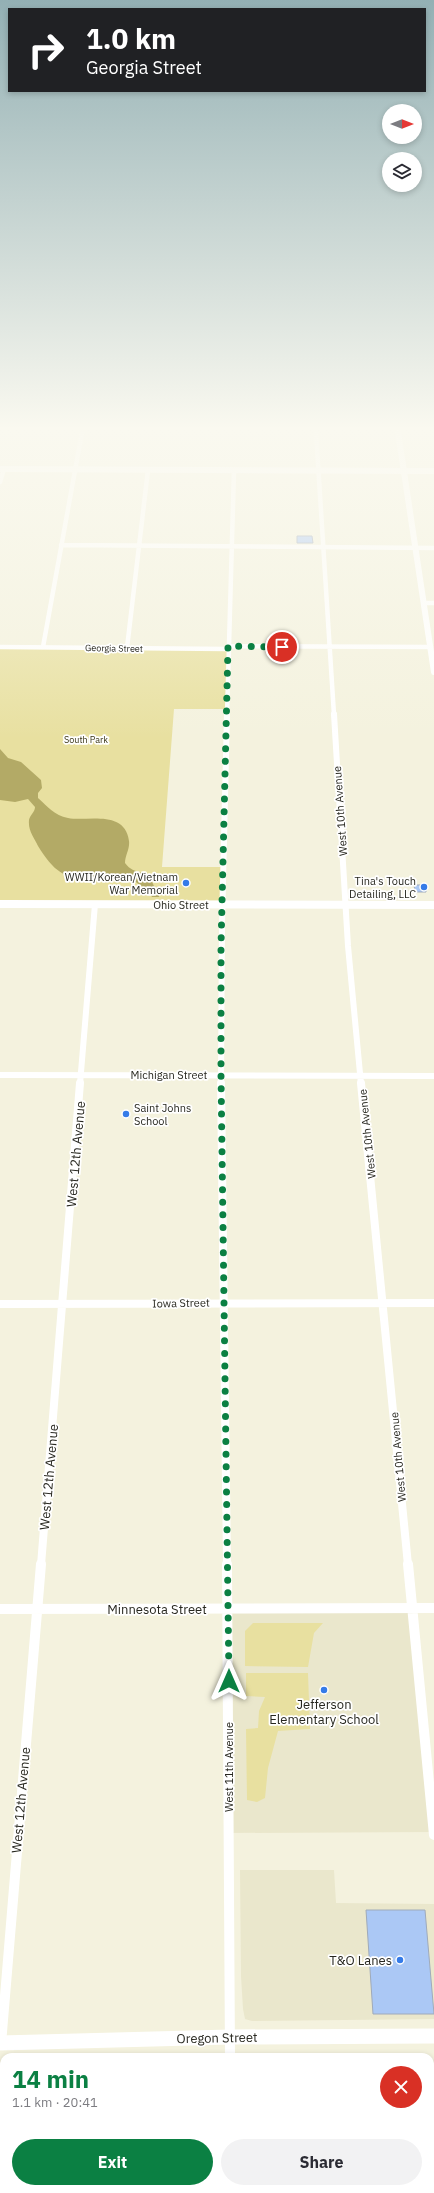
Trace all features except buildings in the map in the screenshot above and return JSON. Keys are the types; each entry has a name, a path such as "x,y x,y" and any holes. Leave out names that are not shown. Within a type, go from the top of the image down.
{"main road":[{"path":"414,534 434,672"},
{"name":"Ohio Street","path":"0,904 434,905"},
{"name":"Oregon Street","path":"0,2046 230,2038 434,2036"}],"street":[{"path":"43,647 63,534"},
{"path":"127,648 140,534"},
{"name":"West 11th Avenue","path":"230,2053 228,1610 221,1075 222,904 232,534"},
{"name":"West 10th Avenue","path":"323,534 346,905 434,1835"},
{"path":"61,545 434,548"},
{"path":"424,603 434,603"},
{"name":"Georgia Street","path":"0,647 431,647"},
{"name":"West 12th Avenue","path":"0,2046 64,1305 96,904"},
{"name":"Michigan Street","path":"0,1075 434,1076"},
{"name":"Iowa Street","path":"0,1304 434,1303"},
{"name":"Minnesota Street","path":"0,1609 228,1610 434,1608"}],"shaded area":[{"path":"0,749 8,758 21,762 41,780 42,788 38,793 38,798 55,813 68,818 104,819 120,824 126,831 129,841 125,863 133,870 148,876 158,891 159,897 152,897 147,890 134,881 130,875 122,874 102,880 87,880 69,877 56,868 44,855 30,831 29,820 35,807 28,799 15,802 0,800"},
{"name":"Jefferson Elementary School","path":"412,1608 434,1832 229,1833 229,1609"},
{"path":"240,1870 334,1870 336,1903 434,1904 434,2019 252,2021 245,2019 241,1976"}],"green space":[{"name":"South Park","path":"0,647 228,649 227,709 174,709 162,867 223,867 222,904 0,904"},
{"path":"253,1623 323,1623 314,1633 308,1667 245,1666 245,1631"},
{"path":"246,1673 308,1673 310,1729 278,1731 268,1768 265,1798 257,1802 247,1800 246,1729 258,1728 259,1711 265,1697 246,1696"}],"place":[{"name":"WWII/Korean/Vietnam War Memorial","path":"186,883"},
{"name":"Tina's Touch Detailing, LLC","path":"424,887"},
{"name":"Saint Johns School","path":"126,1114"},
{"name":"Jefferson Elementary School","path":"324,1690"},
{"name":"T&O Lanes","path":"400,1960"}],"route":[{"path":"229,1681 221,1075 221,946 228,646 282,647"}]}
